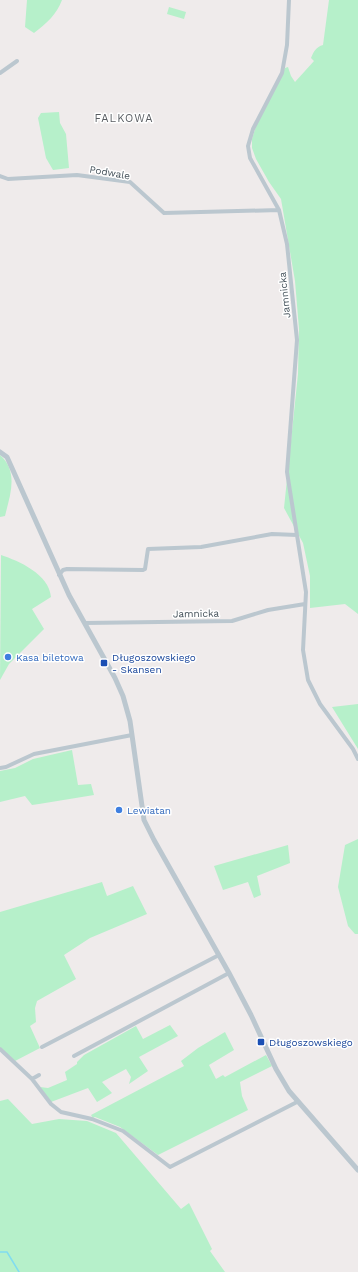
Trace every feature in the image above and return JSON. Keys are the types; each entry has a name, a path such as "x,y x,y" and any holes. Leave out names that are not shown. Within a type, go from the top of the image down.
{"street":[{"name":"Jamnicka","path":"289,0 287,46 282,73 253,129 248,146 250,158 279,210 287,244 297,340 287,472 306,592 302,650 308,680 320,704 353,749 358,759"},
{"path":"0,73 17,62"},
{"name":"Podwale","path":"0,176 8,179 77,175 130,182 164,213 279,210"},
{"path":"0,452 7,458 59,575 115,678 123,696 132,735 144,820 174,877 229,973 251,1015 276,1069 297,1102 358,1170"},
{"path":"59,575 63,570 67,569 143,570 145,569 148,548 201,547 272,534 297,535"},
{"name":"Jamnicka","path":"85,623 232,620 268,610 305,604"},
{"path":"0,768 6,767 34,754 132,735"},
{"path":"42,1047 219,955"},
{"path":"74,1056 229,973"},
{"path":"0,1049 32,1079 52,1104 61,1112 92,1119 123,1132 170,1167 297,1102"},
{"path":"32,1079 39,1075"}],"green space":[{"path":"27,0 62,0 51,18 34,33 25,27"},
{"path":"329,0 358,0 358,614 345,604 310,608 310,576 303,543 284,508 298,374 299,329 295,281 281,199 269,182 256,159 252,148 252,139 256,126 285,68 288,67 295,82 314,61 311,58 313,53 323,45"},
{"path":"169,7 186,12 184,19 167,14"},
{"path":"59,112 60,123 66,134 69,168 53,170 46,158 38,118 41,113"},
{"path":"0,455 10,469 12,484 5,516 0,517"},
{"path":"1,555 24,565 39,575 49,589 51,597 32,609 44,629 9,664 0,680"},
{"path":"358,704 358,749 332,707"},
{"path":"72,750 78,785 91,784 94,795 32,805 25,796 0,802 0,771 15,768 33,759"},
{"path":"358,839 358,934 355,934 348,926 338,887 345,845"},
{"path":"288,845 290,863 257,876 261,895 254,898 248,882 223,890 214,866"},
{"path":"102,882 107,896 133,886 147,914 90,938 64,955 76,979 37,1001 35,1008 36,1022 30,1026 40,1048 15,1061 0,1048 0,912"},
{"path":"170,1025 178,1036 139,1057 148,1071 129,1084 131,1077 126,1069 102,1082 112,1093 97,1102 88,1088 51,1102 40,1087 48,1088 67,1080 65,1072 77,1064 77,1062 84,1055 136,1026 143,1039"},
{"path":"225,1032 234,1050 209,1065 216,1079 223,1075 225,1077 266,1055 272,1066 240,1082 242,1096 248,1110 158,1155 120,1127 95,1117 93,1118 91,1115 184,1066 181,1061 198,1048"},
{"path":"8,1099 32,1124 59,1119 87,1121 116,1133 181,1209 189,1203 212,1249 210,1251 225,1272 0,1272 0,1101"}],"waterway":[{"path":"0,1252 7,1252 19,1272"}],"place":[{"name":"Kasa biletowa","path":"8,657"},
{"name":"Długoszowskiego - Skansen","path":"104,663"},
{"name":"Lewiatan","path":"119,810"},
{"name":"Długoszowskiego","path":"261,1042"}],"district":[{"name":"FALKOWA","path":"124,118"}]}
